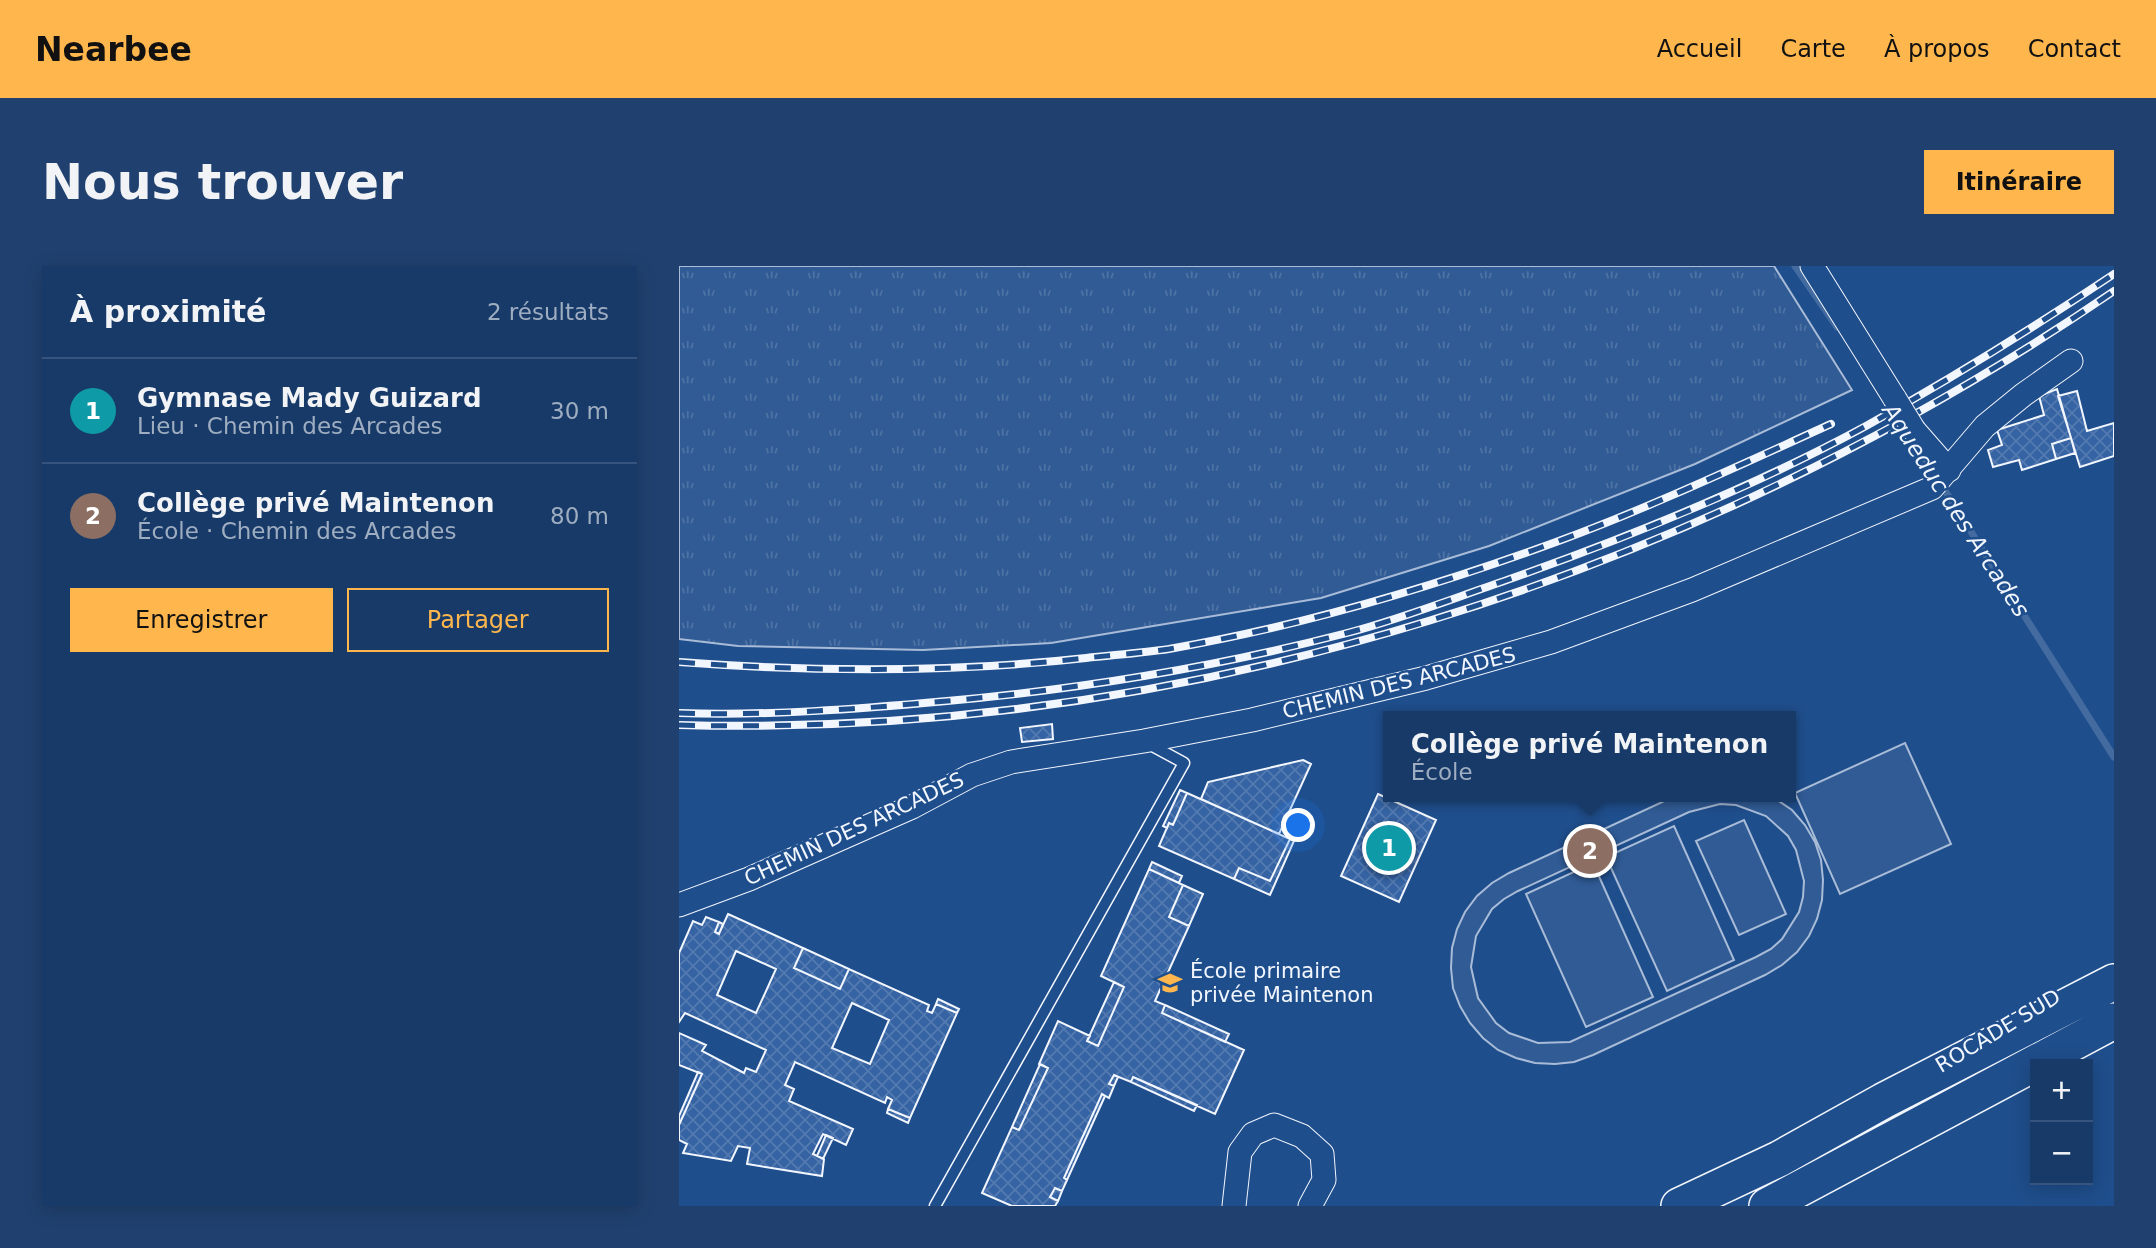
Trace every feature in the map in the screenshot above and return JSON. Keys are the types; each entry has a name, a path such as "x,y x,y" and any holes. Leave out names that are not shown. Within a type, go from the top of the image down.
{"main road":[{"name":"ROCADE SUD","path":"1883,1101 2114,961"},
{"name":"ROCADE SUD","path":"1679,1206 1779,1158 2114,982"},
{"name":"ROCADE SUD","path":"1888,1142 2114,1000"},
{"name":"ROCADE SUD","path":"1767,1206 2114,1021"}],"street":[{"path":"1812,266 1914,429 1949,470"},
{"name":"CHEMIN DES ARCADES","path":"679,905 749,879 887,818 972,775 1011,762 1144,741 1252,720 1426,678 1551,642 1692,590 1932,488 1986,426 2023,395 2071,361"},
{"path":"1234,1206 1240,1152 1254,1134 1275,1125 1302,1136 1322,1154 1324,1180 1310,1206"}],"lane":[{"path":"935,1206 1184,763 1144,741"}],"green space":[{"path":"679,266 1774,266 1852,390 1695,464 1489,546 1321,598 1051,643 923,650 738,646 679,639"}],"shaded area":[{"path":"1905,743 1951,844 1840,894 1796,793"},
{"path":"1662,802 1780,802 1792,810 1815,842 1821,860 1823,880 1822,900 1809,936 1797,952 1782,965 1593,1055 1574,1062 1555,1064 1535,1063 1498,1050 1470,1023 1453,988 1452,948 1457,929 1477,896 1492,883","holes":["1720,804 1736,805 1766,816 1788,836 1796,850 1804,881 1799,912 1782,939 1771,949 1570,1042 1538,1043 1509,1033 1496,1023 1478,998 1471,967 1476,936 1492,909 1504,899 1689,812"]},
{"path":"1744,820 1786,914 1739,935 1696,841"},
{"path":"1674,826 1734,960 1667,991 1606,857"},
{"path":"1593,863 1653,997 1586,1027 1526,894"}],"building":[{"path":"2057,389 2071,438 2052,444 2056,459 2022,470 2019,460 1993,467 1988,450 2002,445 1997,430 2044,415 2039,396"},
{"path":"2077,391 2087,431 2114,423 2114,456 2080,467 2058,396"},
{"path":"2071,438 2075,453 2056,459 2052,444"},
{"path":"1052,724 1053,739 1022,742 1020,728"},
{"path":"1303,760 1311,764 1279,834 1201,799 1208,782"},
{"path":"1180,790 1187,793 1173,825 1169,823 1167,828 1163,826"},
{"path":"1187,793 1290,839 1270,881 1239,868 1234,879 1159,846 1169,823 1173,825"},
{"path":"1378,794 1383,796 1383,802 1396,802 1436,820 1399,902 1341,876"},
{"path":"1290,839 1294,841 1270,895 1234,879 1239,868 1270,881"},
{"path":"1152,862 1182,876 1179,883 1149,869"},
{"path":"1149,869 1183,885 1169,917 1189,926 1155,1001 1165,1005 1162,1013 1244,1050 1215,1114 1133,1077 1131,1082 1114,1075 1109,1084 1114,1086 1109,1098 1102,1094 1064,1178 1067,1180 1062,1191 1055,1188 1050,1197 1058,1201 1055,1206 1012,1206 982,1193 1012,1127 1019,1130 1048,1068 1039,1064 1058,1021 1090,1036 1087,1041 1098,1046 1124,987 1101,976"},
{"path":"1183,885 1203,894 1189,926 1169,917"},
{"path":"728,914 803,948 794,968 840,989 849,969 929,1005 927,1011 932,1013 936,1004 957,1013 910,1118 888,1109 892,1100 887,1097 885,1103 795,1062 785,1085 794,1089 789,1101 853,1129 846,1145 823,1134 813,1154 824,1159 822,1176 747,1164 750,1148 738,1146 731,1161 683,1153 687,1144 679,1140 679,1125 702,1074 679,1065 679,1033 706,1045 702,1051 744,1073 746,1068 756,1072 766,1050 685,1013 679,1022 679,953 693,921 702,925 706,917 719,922 715,932 719,934","holes":["736,951 776,969 756,1013 717,995","852,1003 889,1020 870,1064 832,1048"]},
{"path":"719,922 723,924 719,934 715,932"},
{"path":"803,948 849,969 840,989 794,968"},
{"path":"1114,982 1124,987 1098,1046 1087,1041"},
{"path":"938,999 959,1009 957,1013 936,1004"},
{"path":"1165,1005 1229,1034 1225,1042 1162,1013"},
{"path":"1040,1064 1048,1068 1019,1130 1012,1127"},
{"path":"698,1072 702,1074 679,1125 679,1116"},
{"path":"1114,1075 1118,1077 1114,1086 1109,1084"},
{"path":"1133,1077 1197,1105 1194,1111 1131,1082"},
{"path":"1102,1094 1105,1096 1067,1180 1064,1178"},
{"path":"888,1109 910,1118 908,1123 887,1113"},
{"path":"826,1135 833,1138 823,1159 817,1156"},
{"path":"1055,1188 1062,1191 1058,1201 1050,1197"}],"waterway":[{"name":"Aqueduc des Arcades","path":"1795,266 1837,327"},
{"name":"Aqueduc des Arcades","path":"1923,456 2114,757"}],"railway":[{"path":"679,713 746,714 847,709 1048,690 1248,656 1387,621 1599,547 1734,491 1823,449 1929,390 2114,274"},
{"path":"679,725 869,722 1059,703 1246,669 1430,620 1610,558 1784,481 1953,392 2114,291"},
{"path":"679,662 832,669 984,666 1127,654 1218,640 1365,604 1509,559 1625,515 1831,424"}],"place":[{"name":"Gymnase Mady Guizard","path":"1389,848"},
{"name":"Collège privé Maintenon","path":"1590,851"},
{"name":"École primaire privée Maintenon","path":"1170,983"}]}
